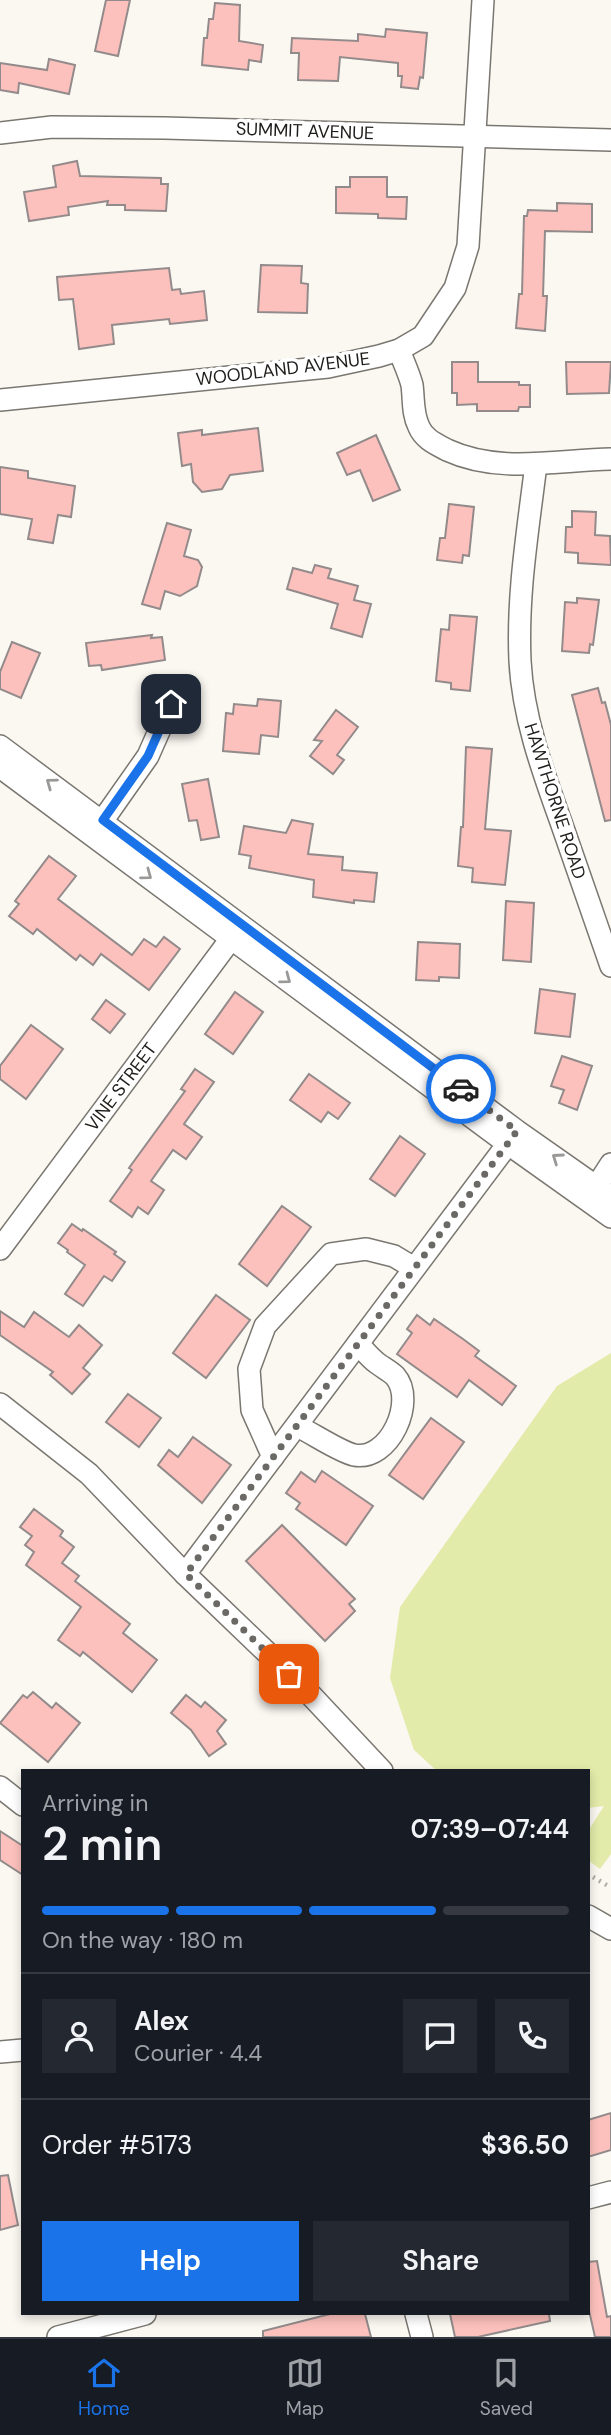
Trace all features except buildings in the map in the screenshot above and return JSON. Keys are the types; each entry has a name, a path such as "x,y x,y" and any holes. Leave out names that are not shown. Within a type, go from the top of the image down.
{"street":[{"name":"WOODLAND AVENUE","path":"0,400 328,366 399,350 423,336 455,288 468,246 483,0"},
{"name":"SUMMIT AVENUE","path":"0,133 52,127 163,128 611,140"},
{"path":"399,350 411,384 414,412 420,430 432,443 484,463 536,464 611,459"},
{"name":"HAWTHORNE ROAD","path":"536,464 528,516 519,625 520,663 526,708 538,757 611,966"},
{"path":"98,827 148,756 171,704"},
{"path":"0,746 98,827 236,931 512,1137 598,1195 611,1217"},
{"path":"0,767 98,827"},
{"name":"VINE STREET","path":"0,1249 236,931"},
{"path":"186,1574 512,1137"},
{"path":"598,1195 611,1164"},
{"path":"273,1457 252,1410 249,1369 265,1326 331,1254 366,1249 394,1256 414,1268"},
{"path":"297,1426 352,1455 366,1456 381,1447 396,1430 402,1412 402,1394 396,1376 375,1362 358,1344"},
{"path":"0,1405 89,1474 186,1574 307,1691 380,1769"},
{"path":"0,1787 21,1803"},
{"path":"590,1917 611,1929"},
{"path":"0,2052 21,2050"},
{"path":"590,2197 611,2192"},
{"path":"58,2337 141,2315"},
{"path":"416,2315 422,2337"}],"path":[{"path":"593,1877 610,1887"}],"green space":[{"path":"611,1353 611,1854 600,1869 590,1862 590,1828 604,1806 590,1808 590,1769 435,1769 414,1750 390,1678 400,1607 557,1386"}],"way so far":[{"path":"289,1674 186,1574 517,1131 461,1089"}],"route":[{"path":"171,704 148,756 103,820 461,1089"}]}
